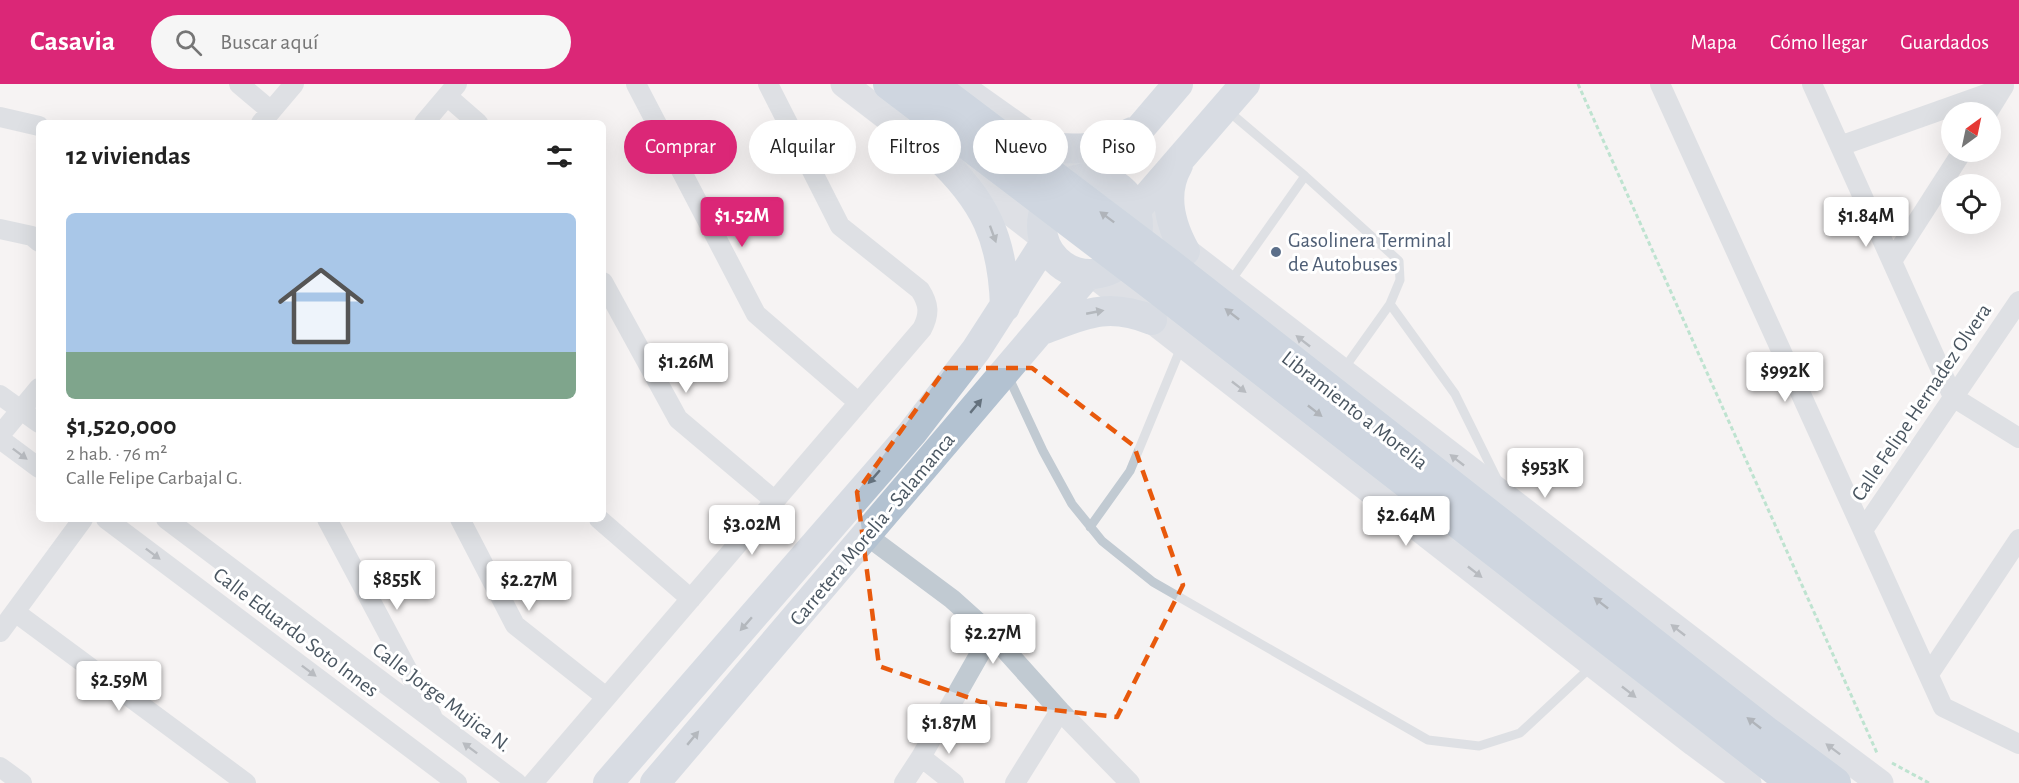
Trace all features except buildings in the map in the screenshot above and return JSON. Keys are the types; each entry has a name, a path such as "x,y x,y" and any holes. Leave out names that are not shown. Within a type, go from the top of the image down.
{"highway":[{"name":"Libramiento a Morelia","path":"889,84 973,131"},
{"name":"Libramiento a Morelia","path":"931,84 977,120"},
{"name":"Libramiento a Morelia","path":"1047,174 1766,732 1835,783"},
{"name":"Libramiento a Morelia","path":"1169,267 1792,783"}],"main road":[{"path":"843,84 890,120"},
{"path":"958,84 993,120"},
{"path":"1178,84 1095,179 1075,181 1053,196 1044,211 1042,229 1044,241 1051,254 1065,267 1076,272 1090,274 1111,269 1126,258 1137,232 1135,212 1245,84"},
{"path":"1068,150 1100,147 1124,136 1152,115"},
{"path":"1152,115 1190,148"},
{"path":"1169,267 1176,236 1169,202 1171,186 1176,170 1190,148"},
{"path":"956,174 975,196 989,222 999,249 1004,278 1005,307"},
{"path":"960,174 1044,241"},
{"path":"1068,174 1095,179 1120,190 1131,203 1169,267 1228,284 1506,498 1885,772"},
{"name":"Carretera Morelia - Salamanca","path":"608,783 945,392 1005,307 1044,241"},
{"path":"1090,274 1748,783"},
{"name":"Carretera Morelia - Salamanca","path":"655,783 1090,274"},
{"path":"1039,331 1088,313 1105,310 1121,310 1152,320"}],"street":[{"path":"239,84 266,117 294,84"},
{"path":"636,84 756,314 859,403"},
{"path":"533,783 922,329 927,320 929,309 920,290 840,226 768,84"},
{"path":"1660,84 1943,707 2019,744"},
{"path":"1812,84 1953,397 2019,438"},
{"path":"1840,146 2004,86"},
{"path":"1994,102 2004,86"},
{"path":"427,120 452,90 476,120"},
{"path":"0,117 36,125"},
{"path":"1892,261 1956,162"},
{"path":"0,229 32,236 36,239"},
{"path":"606,287 678,419 775,501"},
{"name":"Calle Felipe Hernadez Olvera","path":"1863,530 2019,301"},
{"path":"36,392 0,437 36,466"},
{"path":"0,394 36,421"},
{"path":"0,632 81,522"},
{"name":"Calle Eduardo Soto Innes","path":"110,522 457,783"},
{"name":"Calle Jorge Mujica N.","path":"170,522 517,783"},
{"path":"329,522 434,721"},
{"path":"462,522 515,625 606,698"},
{"path":"602,522 691,599"},
{"path":"866,535 952,599 991,634 1060,711 1130,783"},
{"path":"1929,674 2019,539"},
{"path":"15,612 246,783"},
{"path":"904,783 991,634"},
{"path":"1015,783 1060,711"},
{"path":"921,757 954,783"},
{"path":"0,767 22,783"}],"lane":[{"path":"1224,108 1305,176 1399,261 1400,280 1390,304 1342,372"},
{"path":"1228,284 1305,176"},
{"path":"1390,304 1455,394 1506,498"},
{"path":"1090,527 1130,471 1183,344"},
{"path":"1006,371 1043,451 1072,504 1102,541 1153,582 1428,740 1479,746 1520,733 1593,665"}],"path":[{"path":"1578,84 1879,756"},
{"path":"1885,772 1929,783"}],"highlighted area":[{"path":"946,368 1032,368 1134,446 1183,585 1117,717 981,702 879,666 857,492"}],"place":[{"name":"Gasolinera Terminal de Autobuses","path":"1276,252"}]}
